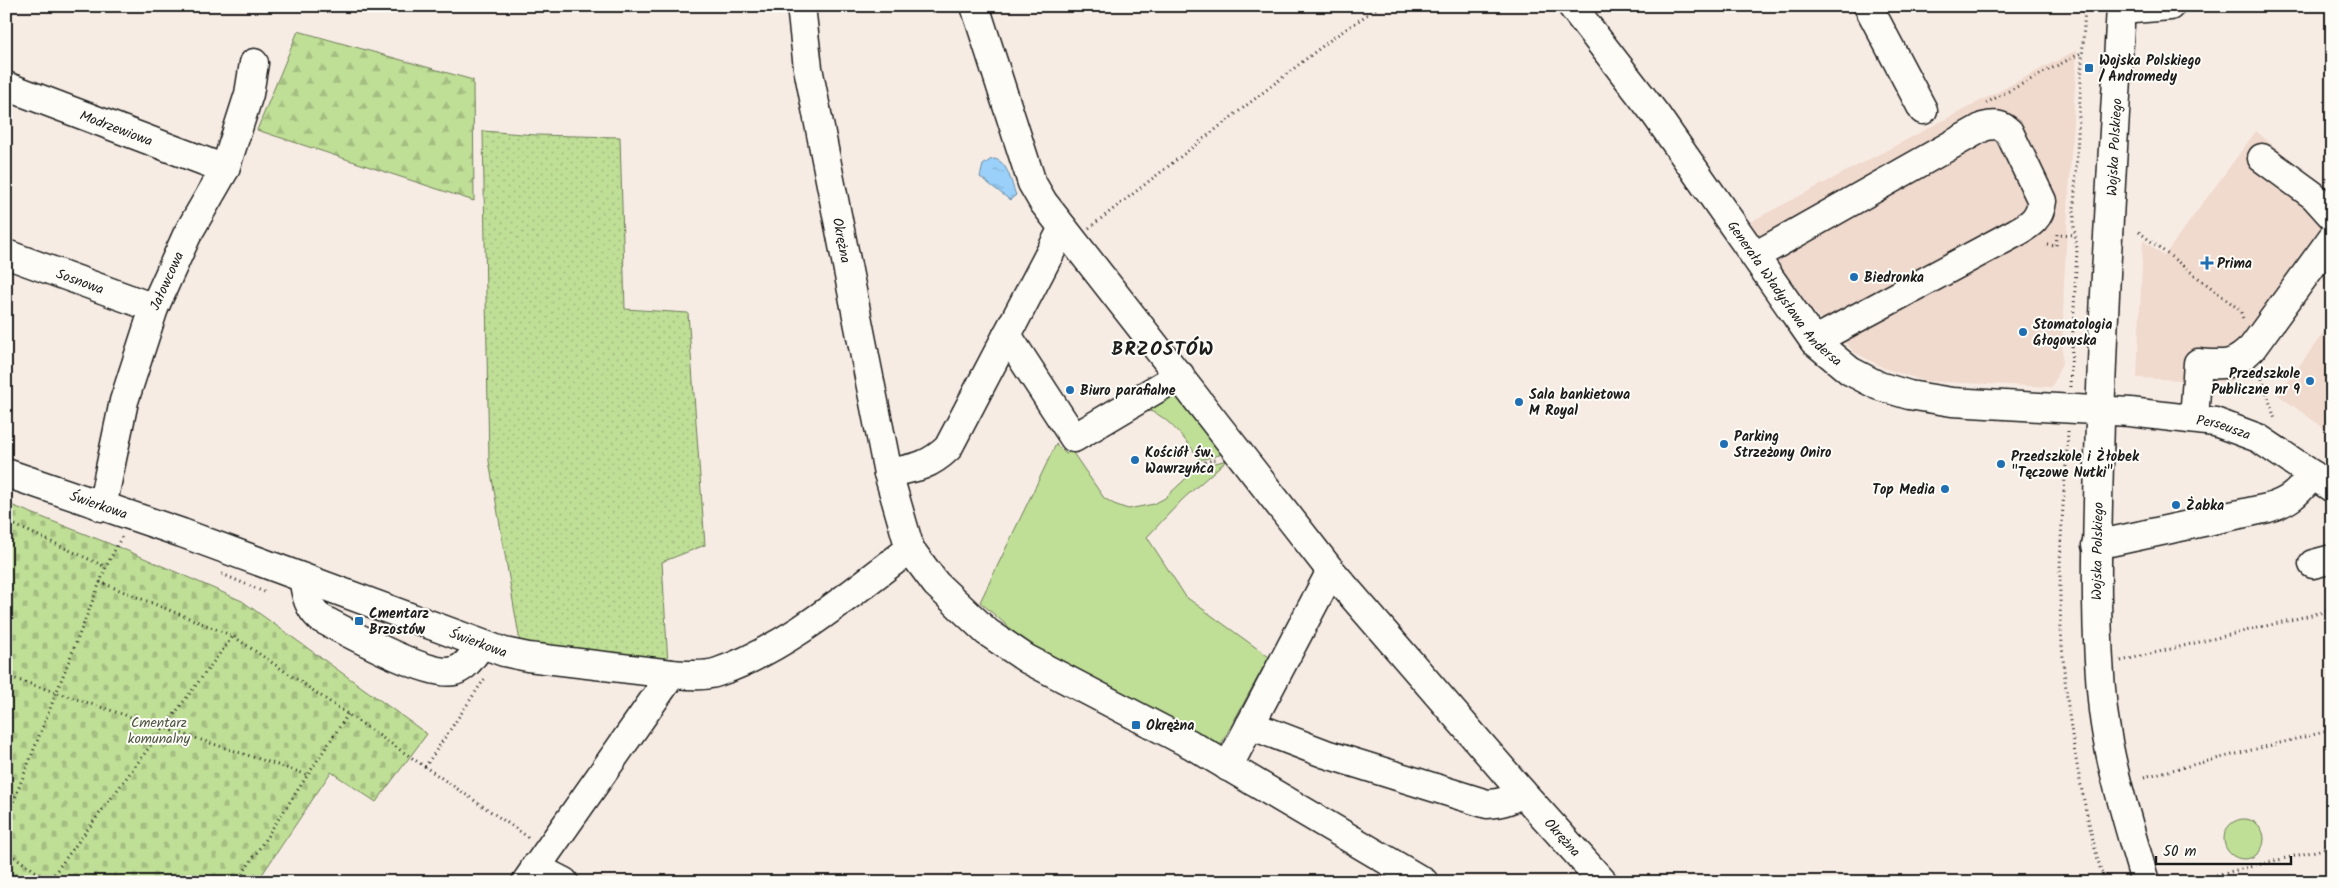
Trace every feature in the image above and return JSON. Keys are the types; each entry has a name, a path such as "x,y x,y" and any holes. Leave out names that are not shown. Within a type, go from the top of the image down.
{"street":[{"name":"Okrężna","path":"801,6 808,68 888,473 910,549 936,584 995,637 1028,659 1190,744 1424,882"},
{"name":"Okrężna","path":"975,6 1032,183 1068,234 1180,375 1331,571 1522,792 1603,882"},
{"name":"Generała Władysława Andersa","path":"1572,6 1656,115 1814,341 1850,370 1879,386 1909,395 1952,402 2100,410"},
{"path":"1868,6 1923,110"},
{"path":"2121,8 2170,6"},
{"name":"Wojska Polskiego","path":"2121,8 2100,410 2096,546 2097,643 2104,712 2118,788 2145,882"},
{"name":"Jałowcowa","path":"102,507 124,400 154,308 187,235 225,169 249,94 254,63"},
{"name":"Modrzewiowa","path":"6,86 225,169"},
{"path":"1755,256 1983,127 1996,124 2003,126 2009,132 2042,201 2041,211 2036,220 2027,227 1814,341"},
{"path":"2262,158 2314,196 2332,216"},
{"path":"888,473 920,467 935,461 948,448 1007,335 1068,234"},
{"path":"2194,419 2198,363 2228,365 2241,359 2252,348 2332,238"},
{"name":"Sosnowa","path":"6,254 154,308"},
{"path":"1007,335 1074,438 1180,375"},
{"name":"Perseusza","path":"2100,410 2215,422 2258,438 2322,482"},
{"name":"Świerkowa","path":"6,473 182,533 481,645 528,657 690,676 716,673 752,657 833,607 910,549"},
{"path":"2096,546 2268,508 2285,503 2322,482"},
{"path":"1228,767 1331,571"},
{"path":"303,578 307,601 312,611 320,618 423,667 446,673 455,671 465,666 481,645"},
{"path":"564,882 533,864 672,674"},
{"path":"1250,725 1326,754 1487,804 1502,803 1513,799 1522,792"}],"path":[{"path":"1068,234 1333,38 1380,6"},
{"path":"2069,397 2078,249 2075,235 2074,209 2085,6"},
{"path":"1978,107 2083,52"},
{"path":"2139,232 2240,310 2275,419"},
{"path":"2048,245 2056,246 2057,234 2075,235"},
{"path":"2068,422 2060,595 2062,650 2073,744 2104,882"},
{"path":"1195,465 1218,459"},
{"path":"6,521 106,567"},
{"path":"6,820 106,567 125,531"},
{"path":"220,573 264,592"},
{"path":"100,582 233,636 425,767 533,864"},
{"path":"2121,662 2332,610"},
{"path":"6,851 50,881 233,636"},
{"path":"425,767 488,674"},
{"path":"6,676 56,694 308,775"},
{"path":"237,882 348,714"},
{"path":"2144,777 2332,730"},
{"path":"2187,882 2332,847"}],"shaded area":[{"path":"2077,50 2064,283 2062,363 2052,387 1924,381 1884,368 1854,352 1812,310 1750,222"},
{"path":"2256,131 2332,195 2332,217 2240,342 2232,382 2137,378 2143,240 2164,256"},
{"name":"Przedszkole Publiczne nr 9","path":"2332,321 2332,434 2278,395"}],"green space":[{"path":"298,31 473,80 474,201 257,130"},
{"path":"483,131 536,135 620,137 625,309 688,313 705,545 662,562 668,664 520,642 489,461"},
{"path":"1172,386 1223,454 1200,460 1166,420 1150,411 1142,411 1128,417 1089,446 1084,441"},
{"path":"1056,444 1066,454 1071,450 1104,498 1128,509 1154,504 1165,498 1197,468 1227,460 1183,499 1147,537 1186,597 1269,657 1219,748 1088,679 1021,638 980,602"},
{"name":"Cmentarz komunalny","path":"6,503 128,551 242,601 427,734 376,802 331,772 257,882 6,882"},
{"path":"2248,819 2255,822 2261,828 2264,839 2263,847 2255,856 2248,859 2240,859 2233,856 2225,847 2224,835 2227,828 2236,820"}],"water":[{"path":"994,159 1003,164 1008,173 1016,195 1010,200 980,177 983,165"}],"place":[{"name":"Wojska Polskiego / Andromedy","path":"2089,68"},
{"name":"Prima","path":"2207,263"},
{"name":"Biedronka","path":"1854,277"},
{"name":"Stomatologia Głogowska","path":"2023,332"},
{"name":"Przedszkole Publiczne nr 9","path":"2310,381"},
{"name":"Biuro parafialne","path":"1070,390"},
{"name":"Sala bankietowa M Royal","path":"1519,402"},
{"name":"Parking Strzeżony Oniro","path":"1724,444"},
{"name":"Kościół św. Wawrzyńca","path":"1135,460"},
{"name":"Przedszkole i Żłobek \"Tęczowe Nutki\"","path":"2001,464"},
{"name":"Top Media","path":"1945,489"},
{"name":"Żabka","path":"2176,505"},
{"name":"Cmentarz Brzostów","path":"359,621"},
{"name":"Okrężna","path":"1136,725"}],"district":[{"name":"BRZOSTÓW","path":"1163,348"}]}
